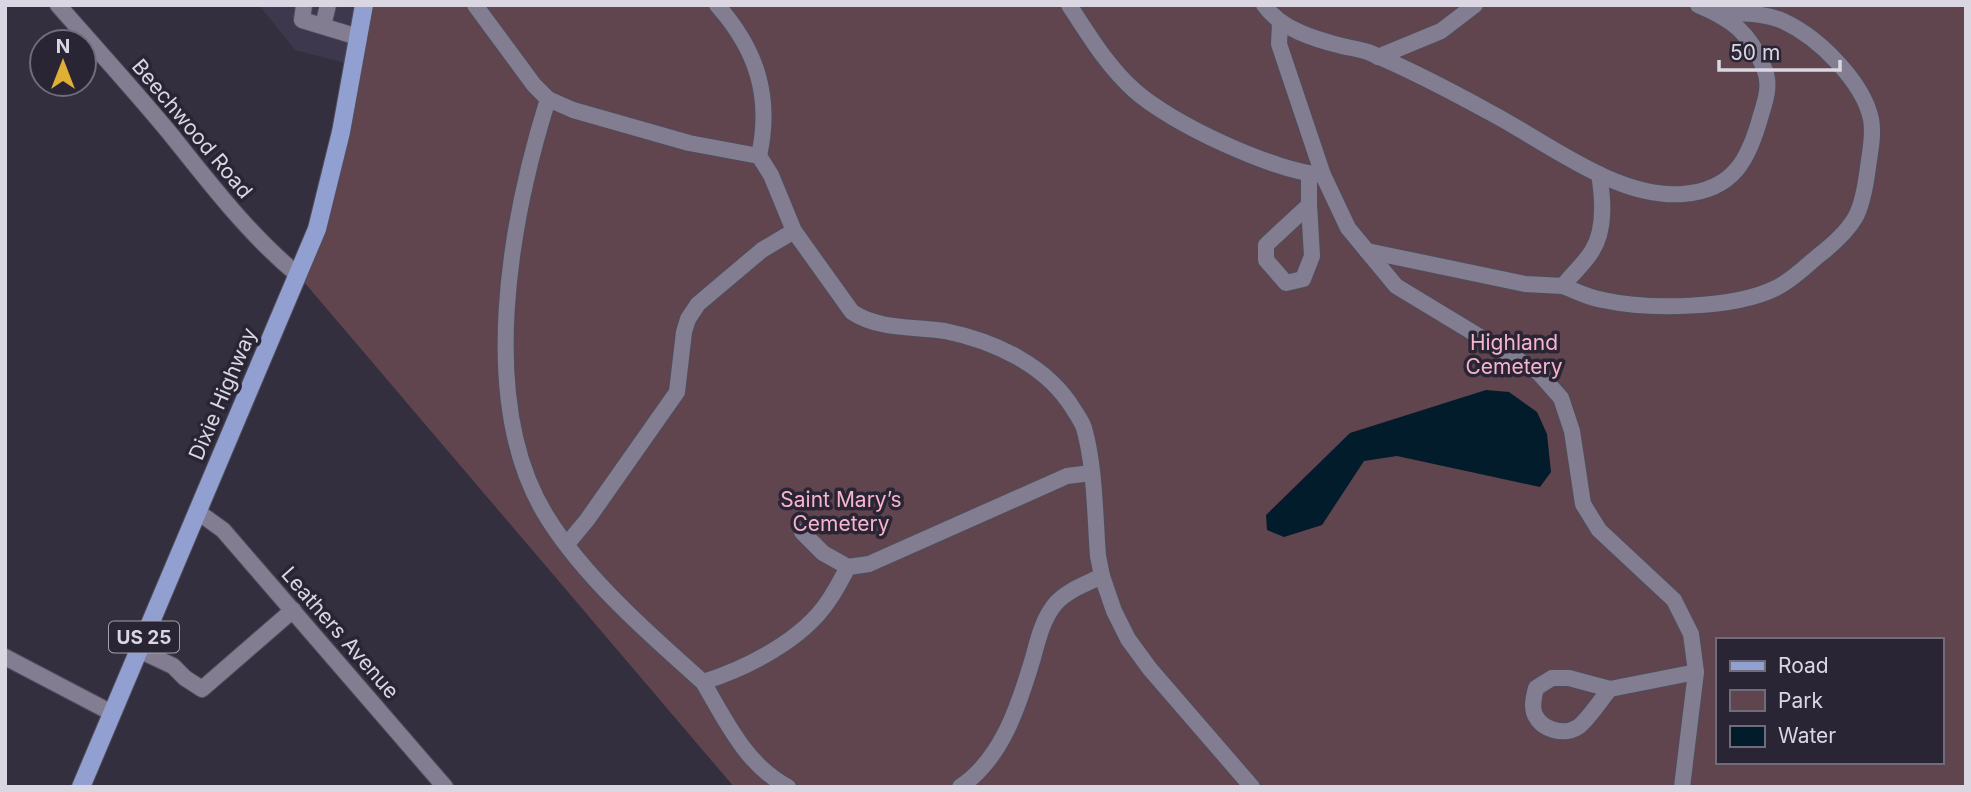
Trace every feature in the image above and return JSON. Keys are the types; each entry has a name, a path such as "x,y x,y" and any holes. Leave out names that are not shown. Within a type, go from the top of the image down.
{"main road":[{"name":"Dixie Highway","path":"81,787 317,229 328,188 364,5"}],"street":[{"name":"Beechwood Road","path":"58,5 249,229 298,275"},
{"path":"304,5 302,20 358,37"},
{"path":"323,26 328,5"},
{"path":"475,5 527,76 548,99 573,110 688,143 759,156"},
{"path":"717,5 742,35 756,69 765,117 759,156 771,175 794,231 852,312 878,324 971,337 1012,353 1026,362 1068,400 1084,426 1102,576 1114,611 1128,639 1150,669 1252,787"},
{"path":"1069,5 1116,72 1150,103 1205,134 1248,153 1291,171 1316,175"},
{"path":"1264,5 1280,23 1312,37 1365,51 1490,112 1599,174 1635,190 1658,194 1707,191 1722,183 1744,163 1756,136 1767,95 1765,69 1740,28 1716,12 1698,5"},
{"path":"1378,57 1441,31 1475,5"},
{"path":"1367,251 1525,284 1563,286 1599,300 1631,305 1705,304 1753,297 1792,278 1829,247 1856,216 1867,179 1871,121 1849,77 1820,44 1784,22 1755,15 1716,12"},
{"path":"1280,23 1279,44 1316,175 1348,228 1396,286 1538,372 1561,398 1572,431 1583,504 1599,530 1674,600 1691,634 1696,672 1682,787"},
{"path":"548,99 533,145 518,213 510,273 506,350 508,398 514,436 525,469 546,516 577,558 654,639 703,682 743,748 759,767 788,787"},
{"path":"1563,286 1597,242 1603,205 1599,174"},
{"path":"1309,205 1316,175"},
{"path":"566,544 587,520 677,393 684,332 698,303 762,250 794,231"},
{"path":"802,532 823,553 848,567 869,564 1067,476 1091,473"},
{"name":"Leathers Avenue","path":"198,512 223,530 445,787"},
{"path":"703,682 740,669 808,624 829,602 848,567"},
{"path":"960,787 976,776 1004,735 1026,682 1047,613 1067,593 1102,576"},
{"path":"139,650 173,666 202,690 293,610"},
{"path":"5,657 112,712"},
{"path":"1610,689 1578,727 1560,731 1546,727 1535,715 1533,701 1536,688 1552,678 1569,678 1610,689 1696,672"}],"shaded area":[{"path":"259,5 364,5 353,65 295,50"}],"green space":[{"path":"364,5 1966,5 1966,787 734,787 298,275"}],"water":[{"path":"1486,390 1509,392 1537,412 1547,434 1551,472 1540,487 1397,456 1364,461 1322,525 1284,537 1267,530 1266,515 1350,433"}],"park label":[{"name":"Highland Cemetery","path":"1514,355"},
{"name":"Saint Mary’s Cemetery","path":"841,512"}]}
